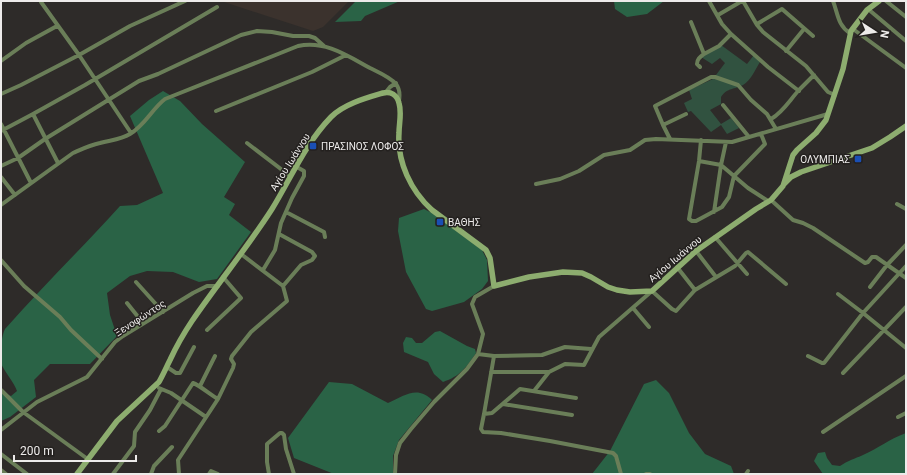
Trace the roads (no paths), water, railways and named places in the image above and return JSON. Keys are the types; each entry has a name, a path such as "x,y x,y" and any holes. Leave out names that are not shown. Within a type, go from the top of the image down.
{"street":[{"path":"1,94 79,55 130,26 185,1"},
{"path":"709,1 722,24 731,34 798,91"},
{"path":"718,15 743,1 763,32 806,66 828,92 834,95"},
{"path":"833,1 840,24 845,30 852,31 906,68"},
{"name":"Αγίου Ιωάννου","path":"494,286 534,276 568,272 582,273 612,289 630,292 652,291 696,251 769,201 783,186 793,155 816,133 828,114 846,60 852,31 868,9 879,1"},
{"path":"886,1 906,17"},
{"path":"41,2 96,79 131,133"},
{"path":"2,130 96,79 217,7"},
{"path":"757,24 782,9 813,36"},
{"path":"868,9 906,41"},
{"path":"691,22 704,54"},
{"path":"1,61 26,43 57,26"},
{"path":"786,51 804,29"},
{"path":"1,166 18,158 45,139 139,81 158,74 242,35 257,31 294,36 309,36 315,38 324,46"},
{"path":"700,67 697,64 699,57 719,46 731,34"},
{"path":"1,205 73,153 86,147 121,139 131,133 141,125 160,103 171,96 298,46 305,44 324,46 346,55 396,83 399,90 401,112 398,140 404,168 411,185 432,210 486,250 490,258 494,286 475,297 472,304 483,334 478,354 467,370 434,402 400,443 396,455 395,474"},
{"path":"216,111 312,72 346,55"},
{"path":"771,119 785,108 798,91 814,75"},
{"path":"670,139 655,106 713,77 738,85 771,119 776,129"},
{"path":"396,83 386,92 393,94 399,102"},
{"name":"Αγίου Ιωάννου","path":"80,473 117,421 135,403 158,388 178,344 192,321 273,207 295,166 321,130 337,112 357,102 386,92"},
{"path":"723,105 749,137"},
{"path":"33,114 58,163"},
{"path":"663,125 686,114"},
{"path":"536,184 560,179 583,169 604,155 630,150 644,140 670,139 726,142 761,134 828,114"},
{"path":"1,124 2,130 31,183"},
{"path":"783,186 791,177 801,172 872,148 906,126"},
{"path":"701,140 690,219 692,221 696,221 714,212 727,201 734,176 765,144 761,134"},
{"path":"714,212 726,142"},
{"path":"247,143 290,176"},
{"path":"699,161 721,165 748,188 769,201 793,220 813,228 865,263 874,257 906,278"},
{"path":"263,270 275,250 279,228 292,198 305,174 304,171 295,166"},
{"path":"1,177 15,195"},
{"path":"897,204 906,209"},
{"path":"286,212 324,232 325,237"},
{"path":"279,234 312,252 315,256 312,260 301,265 284,286"},
{"path":"715,237 747,274"},
{"path":"870,287 887,265 906,245"},
{"path":"696,251 716,277"},
{"path":"491,372 548,372 565,364 584,365 598,337 652,291 674,311 695,290 737,264 746,253 750,253 786,284"},
{"path":"179,474 178,460 218,399 234,366 231,359 232,356 251,332 287,301 284,286 241,254"},
{"path":"1,260 24,286 60,317 71,330 102,359"},
{"path":"808,356 824,363 863,313 906,266"},
{"path":"677,267 695,290"},
{"path":"207,330 241,298 223,277"},
{"path":"136,282 163,312"},
{"name":"Ξενοφώντος","path":"1,430 37,402 82,380 92,372 119,338 199,290 207,286 218,286"},
{"path":"838,294 906,348"},
{"path":"128,303 143,323"},
{"path":"843,373 906,307"},
{"path":"633,308 650,327"},
{"path":"167,367 176,373 180,373 194,347"},
{"path":"478,354 494,356 542,355 564,347 591,349"},
{"path":"200,386 215,356"},
{"path":"494,356 482,423 481,430 483,432 501,433 613,453 616,456 621,474"},
{"path":"534,391 548,372"},
{"path":"823,432 906,376"},
{"path":"159,431 165,426 193,383 200,386 205,392 218,399"},
{"path":"112,474 134,446 135,432 150,410 158,388 181,400 206,417"},
{"path":"484,414 492,412 520,389 576,398"},
{"path":"1,390 24,412 88,460"},
{"path":"503,404 572,415"},
{"path":"898,417 906,413"},
{"path":"269,474 267,444 282,432 284,434 286,449 294,474"},
{"path":"151,474 151,471 158,460 172,447"},
{"path":"1,454 24,473"},
{"path":"1,470 6,474"},
{"path":"208,474 211,471 218,474"}],"place":[{"name":"ΠΡΑΣΙΝΟΣ ΛΟΦΟΣ","path":"313,146"},
{"name":"ΟΛΥΜΠΙΑΣ","path":"858,159"},
{"name":"ΒΑΘΗΣ","path":"440,222"}]}
